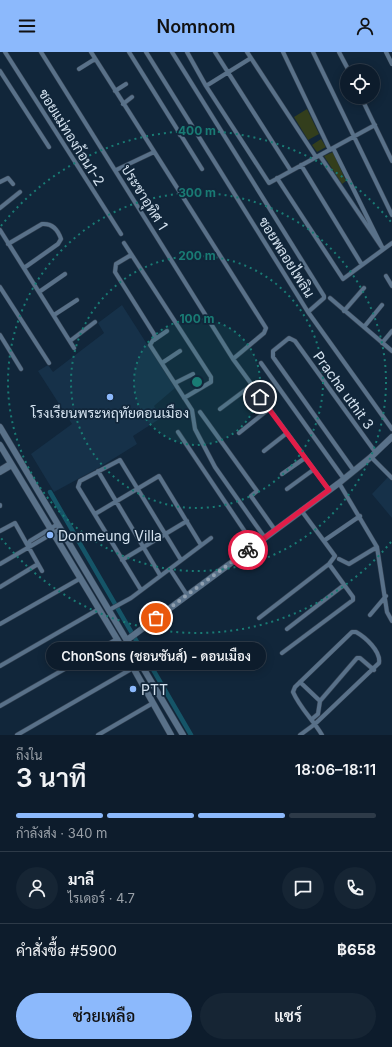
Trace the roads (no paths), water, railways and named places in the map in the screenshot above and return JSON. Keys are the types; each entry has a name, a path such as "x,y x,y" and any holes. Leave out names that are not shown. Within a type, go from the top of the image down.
{"main road":[{"path":"0,427 59,526 111,609 131,637 183,735"},
{"path":"131,637 187,594 342,481 391,439"},
{"path":"0,445 117,639 171,735"}],"street":[{"name":"ซอยแม่ทองก้อน1-2","path":"5,52 121,234"},
{"name":"ประชาอุทิศ 1","path":"41,52 233,359 329,490"},
{"path":"91,52 266,328 264,333 233,359"},
{"path":"129,52 202,168"},
{"name":"ซอยพลอยไพลิน","path":"146,52 308,312 324,298 324,296 172,52"},
{"path":"187,52 206,86 269,183 375,125"},
{"path":"215,52 291,171"},
{"path":"247,52 383,249"},
{"path":"283,52 383,249"},
{"path":"313,52 392,215"},
{"path":"339,52 345,64"},
{"path":"386,52 392,64"},
{"path":"206,86 251,58"},
{"path":"79,69 96,59"},
{"path":"0,71 49,147"},
{"path":"115,91 126,84"},
{"path":"123,104 132,97"},
{"path":"364,104 392,161"},
{"path":"180,135 192,127"},
{"path":"116,170 154,152"},
{"path":"301,166 362,265"},
{"path":"0,182 8,178 13,184"},
{"path":"277,178 343,279 392,243"},
{"path":"0,208 20,192"},
{"path":"8,244 42,224 53,226 59,233 60,239 58,244 24,268"},
{"path":"0,230 74,348"},
{"path":"124,243 212,377 211,382 184,398"},
{"path":"131,255 116,264 115,272 154,334 154,340"},
{"path":"39,292 64,274"},
{"path":"386,276 391,286"},
{"path":"0,287 49,363"},
{"path":"344,311 364,288"},
{"path":"330,298 392,352"},
{"path":"54,316 77,300"},
{"path":"364,328 382,305"},
{"path":"308,312 392,429"},
{"path":"70,341 95,322"},
{"path":"167,331 154,340 150,345 192,410 194,429 216,467 265,538"},
{"path":"382,343 392,331"},
{"path":"0,335 21,369"},
{"name":"Pracha uthit 3","path":"354,471 273,357 274,351 289,338 295,341 373,455 392,478"},
{"path":"162,363 180,351"},
{"path":"261,363 342,481 377,547 386,596 387,612 392,622"},
{"path":"175,384 193,374"},
{"path":"220,409 252,385"},
{"path":"239,433 269,409"},
{"path":"200,412 257,491 250,496 275,530"},
{"path":"178,432 254,545"},
{"path":"264,451 287,433"},
{"path":"282,474 305,458"},
{"path":"141,590 78,487 78,483 120,460 181,560"},
{"path":"0,469 11,464"},
{"path":"0,473 11,464"},
{"path":"287,489 313,470"},
{"path":"98,471 160,576"},
{"path":"95,514 159,476 201,545"},
{"path":"259,618 329,564 334,558 335,554 301,510"},
{"path":"325,540 360,516"},
{"path":"122,560 187,521"},
{"path":"0,530 15,523 42,571"},
{"path":"0,564 59,526"},
{"path":"111,609 141,590 211,538"},
{"path":"339,559 348,564 377,547"},
{"path":"0,587 38,564"},
{"path":"282,653 353,600 353,597 329,564"},
{"path":"169,569 187,594"},
{"path":"0,624 81,578"},
{"path":"287,629 344,585"},
{"path":"370,615 386,596"},
{"path":"0,666 99,609"},
{"path":"300,735 315,724 374,670 379,663 380,658 378,652 360,634 352,632 295,687 293,692 312,719 315,724 322,735"},
{"path":"0,706 117,639"},
{"path":"312,719 318,714 320,701 357,658 360,658 374,670"},
{"path":"17,735 133,668"},
{"path":"300,682 320,701"},
{"path":"98,735 153,703"}],"waterway":[{"path":"50,492 191,735"}],"place":[{"name":"โรงเรียนพระหฤทัยดอนเมือง","path":"110,397"},
{"name":"Donmeung Villa","path":"50,535"},
{"name":"ChonSons (ชอนซันส์) - ดอนเมือง","path":"156,618"},
{"name":"PTT","path":"133,689"}]}
